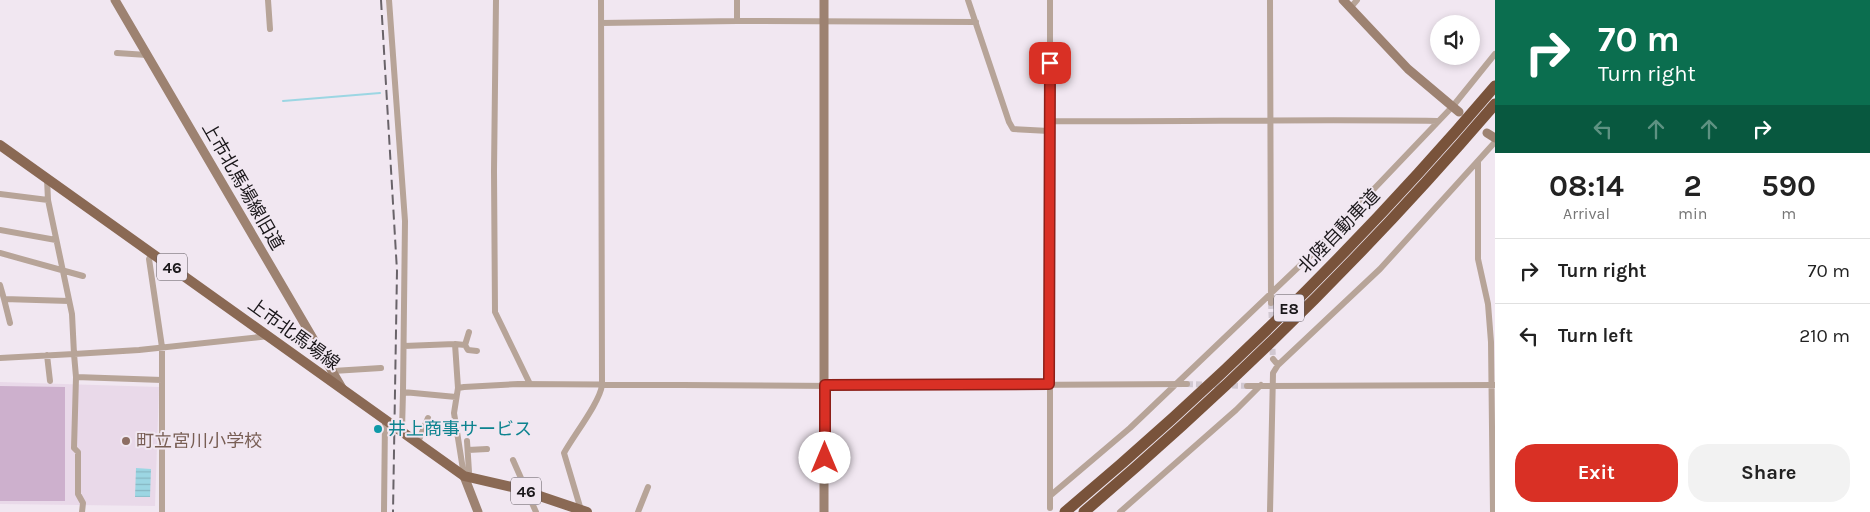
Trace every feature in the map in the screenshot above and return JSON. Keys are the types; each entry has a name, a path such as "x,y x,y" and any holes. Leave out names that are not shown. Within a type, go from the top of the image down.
{"highway":[{"name":"北陸自動車道","path":"1065,512 1191,402 1258,339 1398,196 1495,86"},
{"name":"北陸自動車道","path":"1084,512 1158,448 1270,343 1406,204 1495,104"}],"main road":[{"name":"上市北馬場線","path":"0,145 464,476 526,491 583,511"}],"street":[{"name":"上市北馬場線旧道","path":"115,0 343,389"},
{"path":"268,0 270,29"},
{"path":"389,0 405,221 402,430"},
{"path":"496,0 495,312 530,384"},
{"path":"583,511 564,453 576,430 601,395 602,385 601,0"},
{"path":"736,21 737,0"},
{"path":"824,0 824,512"},
{"path":"968,0 1013,129 1049,131"},
{"path":"1050,0 1050,508"},
{"path":"1270,0 1271,303"},
{"path":"1344,0 1408,69 1456,109"},
{"path":"1351,7 1358,0"},
{"path":"601,23 736,21 976,22"},
{"path":"117,53 147,55"},
{"path":"1051,495 1177,385 1348,218 1437,121 1456,109 1495,54"},
{"path":"1049,122 1270,122 1324,119 1437,121"},
{"path":"1270,512 1273,373 1278,365 1380,269 1478,162 1492,138"},
{"path":"1478,162 1478,259 1488,304 1494,384 1493,512"},
{"path":"47,179 48,200 69,301 76,377 74,448 78,452 78,494 82,503 82,512"},
{"path":"0,194 48,200"},
{"path":"0,230 56,240"},
{"path":"152,252 149,260 162,347 162,512"},
{"path":"0,253 83,276"},
{"path":"0,285 10,323"},
{"path":"4,299 69,301"},
{"path":"469,332 466,345 468,350 476,351"},
{"path":"0,358 162,347 270,336"},
{"path":"455,344 458,388 454,413 464,476 478,512"},
{"path":"404,346 466,345"},
{"path":"47,355 50,381"},
{"path":"1273,359 1278,365"},
{"path":"333,371 382,368"},
{"path":"76,377 162,380"},
{"path":"458,388 530,384 1187,384"},
{"path":"1247,386 1494,384"},
{"path":"1120,512 1236,410 1261,385"},
{"path":"403,392 456,397"},
{"path":"384,512 385,418"},
{"path":"418,442 428,418"},
{"path":"464,476 469,472 467,441"},
{"path":"468,450 487,449"},
{"path":"513,460 536,512"},
{"path":"638,512 648,487"}],"shaded area":[{"path":"0,382 159,387 155,506 0,504"},
{"path":"0,386 65,387 65,501 0,501"}],"water":[{"path":"136,468 151,469 150,497 135,497"}],"waterway":[{"path":"283,101 380,93"}],"tunnel":[{"path":"1271,303 1272,326"},
{"path":"1272,340 1273,359"},
{"path":"1187,384 1247,386"}],"railway":[{"path":"381,0 397,271 393,512"}],"place":[{"name":"井上商事サービス","path":"378,429"},
{"name":"町立宮川小学校","path":"126,441"}],"route":[{"path":"825,458 825,385 1049,384 1050,63"}]}
